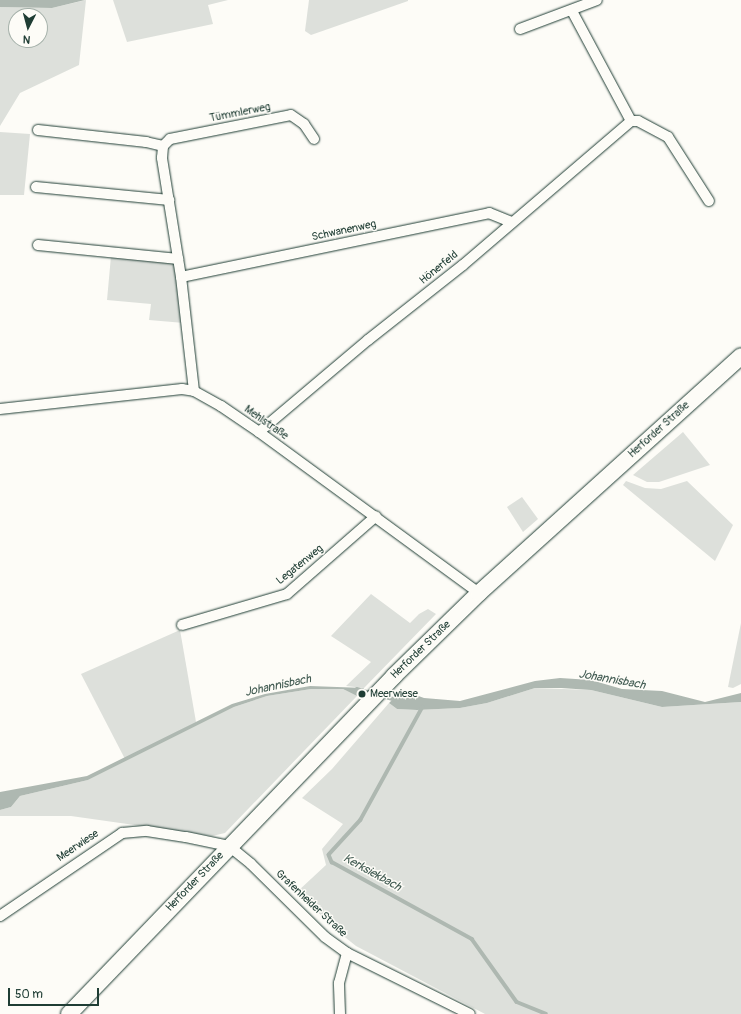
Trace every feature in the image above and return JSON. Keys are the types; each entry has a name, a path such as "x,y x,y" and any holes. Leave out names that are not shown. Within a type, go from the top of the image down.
{"main road":[{"name":"Herforder Straße","path":"69,1014 394,676 479,593 741,356"}],"street":[{"path":"520,29 572,11 597,0"},
{"path":"572,11 631,121 638,121 668,137 709,201"},
{"name":"Tümmlerweg","path":"163,146 170,139 291,115 304,124 314,139"},
{"name":"Hönerfeld","path":"259,432 631,121"},
{"path":"38,130 146,142 163,146 162,158 170,200 181,277 194,391"},
{"path":"36,187 170,200"},
{"name":"Schwanenweg","path":"181,277 489,213 511,222"},
{"path":"38,245 178,259"},
{"name":"Mehlstraße","path":"0,409 182,389 194,391 221,406 259,432 376,516 479,593"},
{"name":"Legatenweg","path":"182,625 287,594 376,516"},
{"name":"Meerwiese","path":"0,916 122,833 160,832 229,846"},
{"name":"Grafenheider Straße","path":"229,846 251,864 326,937 348,953 470,1014"},
{"path":"340,1014 340,978 348,953"}],"shaded area":[{"path":"0,0 85,0 52,8 0,7"},
{"path":"86,0 79,65 20,93 0,126 0,7 52,8"},
{"path":"113,0 228,0 208,5 213,24 127,42"},
{"path":"309,0 408,1 311,35 305,31"},
{"path":"0,132 30,134 24,195 0,195"},
{"path":"111,256 176,262 184,323 149,320 151,304 107,300"},
{"path":"683,432 710,465 659,482 647,482 633,475"},
{"path":"626,481 645,488 661,489 687,481 733,525 715,561 623,485"},
{"path":"522,497 538,519 523,532 507,507"},
{"path":"371,594 410,623 419,614 428,609 436,614 364,688 346,686 371,662 331,636"},
{"path":"741,623 741,684 733,688 728,687"},
{"path":"180,630 196,722 125,759 81,674"},
{"path":"560,678 591,680 622,689 662,691 705,702 741,693 741,702 662,707 591,690 535,688 487,703 460,708 417,710 397,709 389,703 402,690 424,698 460,701 535,681"},
{"path":"310,686 364,688 357,696 343,689 311,689 267,696 234,707 88,780 20,796 11,807 0,810 0,792 87,776 232,704 265,694"},
{"path":"535,688 591,690 662,707 741,702 741,1014 485,1014 356,946 331,926 298,891 326,865 322,849 343,824 302,798 332,769 389,703 397,709 417,710 460,708 487,703"},
{"path":"311,689 343,689 357,696 225,833 212,836 71,816 0,816 0,810 11,807 20,796 88,780 234,707 267,696"}],"waterway":[{"name":"Johannisbach","path":"357,689 370,693"},
{"name":"Johannisbach","path":"382,696 397,700"},
{"name":"Kerksiekbach","path":"423,707 361,820 329,855 332,862 472,939 517,1002 546,1014"}],"place":[{"name":"Meerwiese","path":"362,694"}]}
